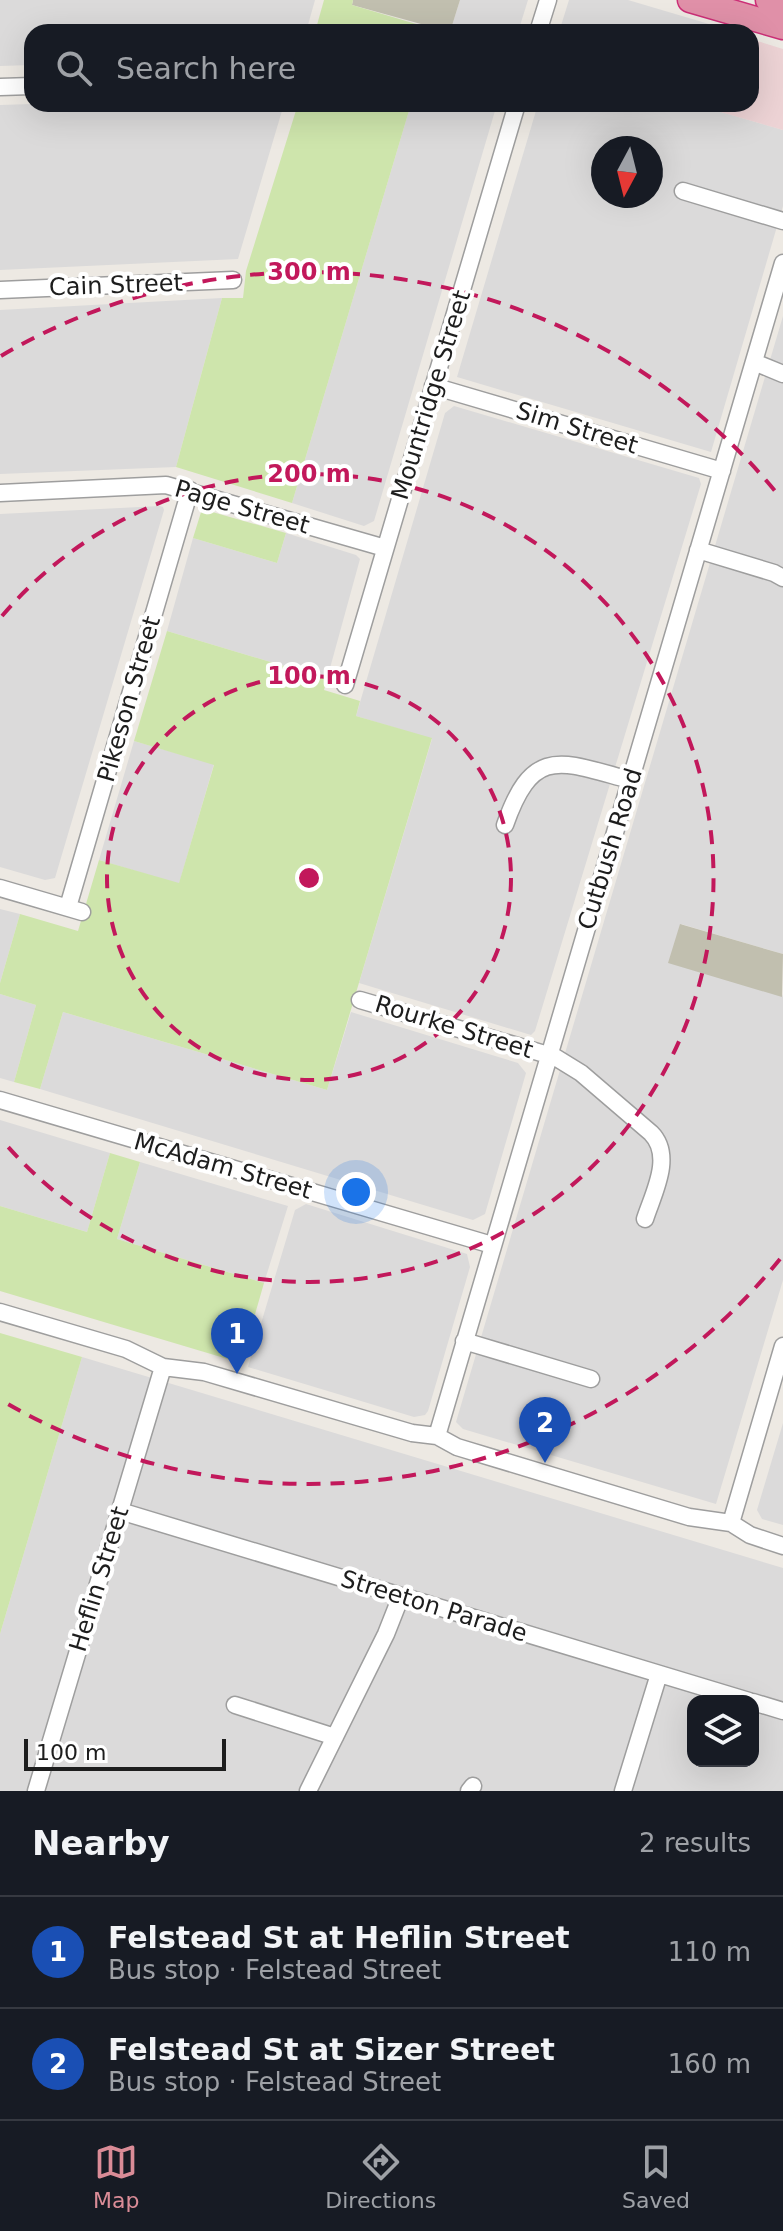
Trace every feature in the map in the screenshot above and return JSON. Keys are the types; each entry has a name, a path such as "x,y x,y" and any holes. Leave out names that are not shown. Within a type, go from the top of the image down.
{"highway":[{"path":"690,0 783,27"},
{"path":"768,0 783,4"}],"street":[{"path":"540,24 548,0"},
{"path":"0,87 24,86"},
{"name":"Mountridge Street","path":"345,685 515,112"},
{"path":"683,191 783,221"},
{"name":"Cutbush Road","path":"437,1436 783,263"},
{"name":"Cain Street","path":"0,290 233,280"},
{"path":"754,362 783,374"},
{"name":"Sim Street","path":"433,386 722,471"},
{"name":"Page Street","path":"0,493 156,484 190,490 385,548"},
{"name":"Pikeson Street","path":"0,888 75,910 190,490"},
{"path":"698,550 783,578"},
{"path":"505,825 523,784 551,763 568,763 630,780"},
{"name":"Rourke Street","path":"360,1000 548,1055 581,1073 657,1139 662,1152 661,1164 645,1219"},
{"name":"McAdam Street","path":"0,1100 492,1245"},
{"path":"0,1312 126,1349 163,1367 204,1372 412,1433 437,1436 471,1452 689,1517 731,1523 750,1535 783,1546"},
{"path":"464,1341 591,1379"},
{"path":"731,1523 783,1346"},
{"name":"Heflin Street","path":"36,1791 163,1367"},
{"name":"Streeton Parade","path":"120,1511 728,1695"},
{"path":"308,1791 386,1634 401,1596"},
{"path":"623,1791 659,1674"},
{"name":"Streeton Parade","path":"759,1704 783,1711"},
{"path":"235,1705 335,1737"}],"shaded area":[{"path":"0,0 315,0 308,24 24,24 24,65 0,66"},
{"path":"353,0 460,0 452,24 421,24 352,5"},
{"path":"460,0 528,0 520,24 452,24"},
{"path":"569,0 628,0 709,24 562,24"},
{"path":"759,42 783,49 783,130 720,112 759,112"},
{"path":"24,104 24,112 282,112 238,259 0,270 0,105"},
{"path":"409,112 495,112 374,521 364,526 292,503"},
{"path":"536,112 721,112 783,130 783,206 711,452 457,377"},
{"path":"222,298 176,467 0,474 0,310"},
{"path":"783,316 783,954 681,924 782,997 783,994 783,1280 716,1504 463,1429 456,1422"},
{"path":"454,406 699,478 701,484 535,1031 531,1035 359,983 432,739 356,716 445,413"},
{"path":"160,506 164,510 55,878 45,880 0,867 0,514"},
{"path":"286,533 356,555 360,559 327,679 167,631 193,538 277,563"},
{"path":"134,741 214,764 179,884 99,860"},
{"path":"0,909 20,914 0,983"},
{"path":"680,924 783,954 782,997 668,963"},
{"path":"0,994 36,1005 14,1082 0,1078"},
{"path":"63,1012 327,1090 351,1012 518,1063 526,1073 485,1214 473,1220 40,1089"},
{"path":"0,1120 110,1153 87,1232 0,1206"},
{"path":"140,1162 288,1206 264,1283 117,1239"},
{"path":"306,1204 467,1254 470,1267 425,1415 414,1417 248,1367 295,1210"},
{"path":"82,1357 783,1568 783,1791 0,1791 0,1634"},
{"path":"783,1423 783,1525 762,1519 757,1510"}],"green space":[{"path":"324,0 353,0 352,5 416,24 317,24"},
{"path":"296,112 409,112 292,503 176,467 222,298 243,298 246,271"},
{"path":"202,509 286,533 277,563 193,538"},
{"path":"167,631 327,679 324,690 360,701 356,716 432,738 327,1090 63,1012 40,1089 14,1082 36,1005 0,994 0,983 20,914 78,931 99,860 179,883 214,765 134,741"},
{"path":"110,1153 140,1162 117,1239 264,1283 241,1363 0,1291 0,1206 87,1232"},
{"path":"0,1333 82,1357 0,1634"}],"place":[{"name":"Felstead St at Heflin Street","path":"237,1374"},
{"name":"Felstead St at Sizer Street","path":"545,1463"}]}
